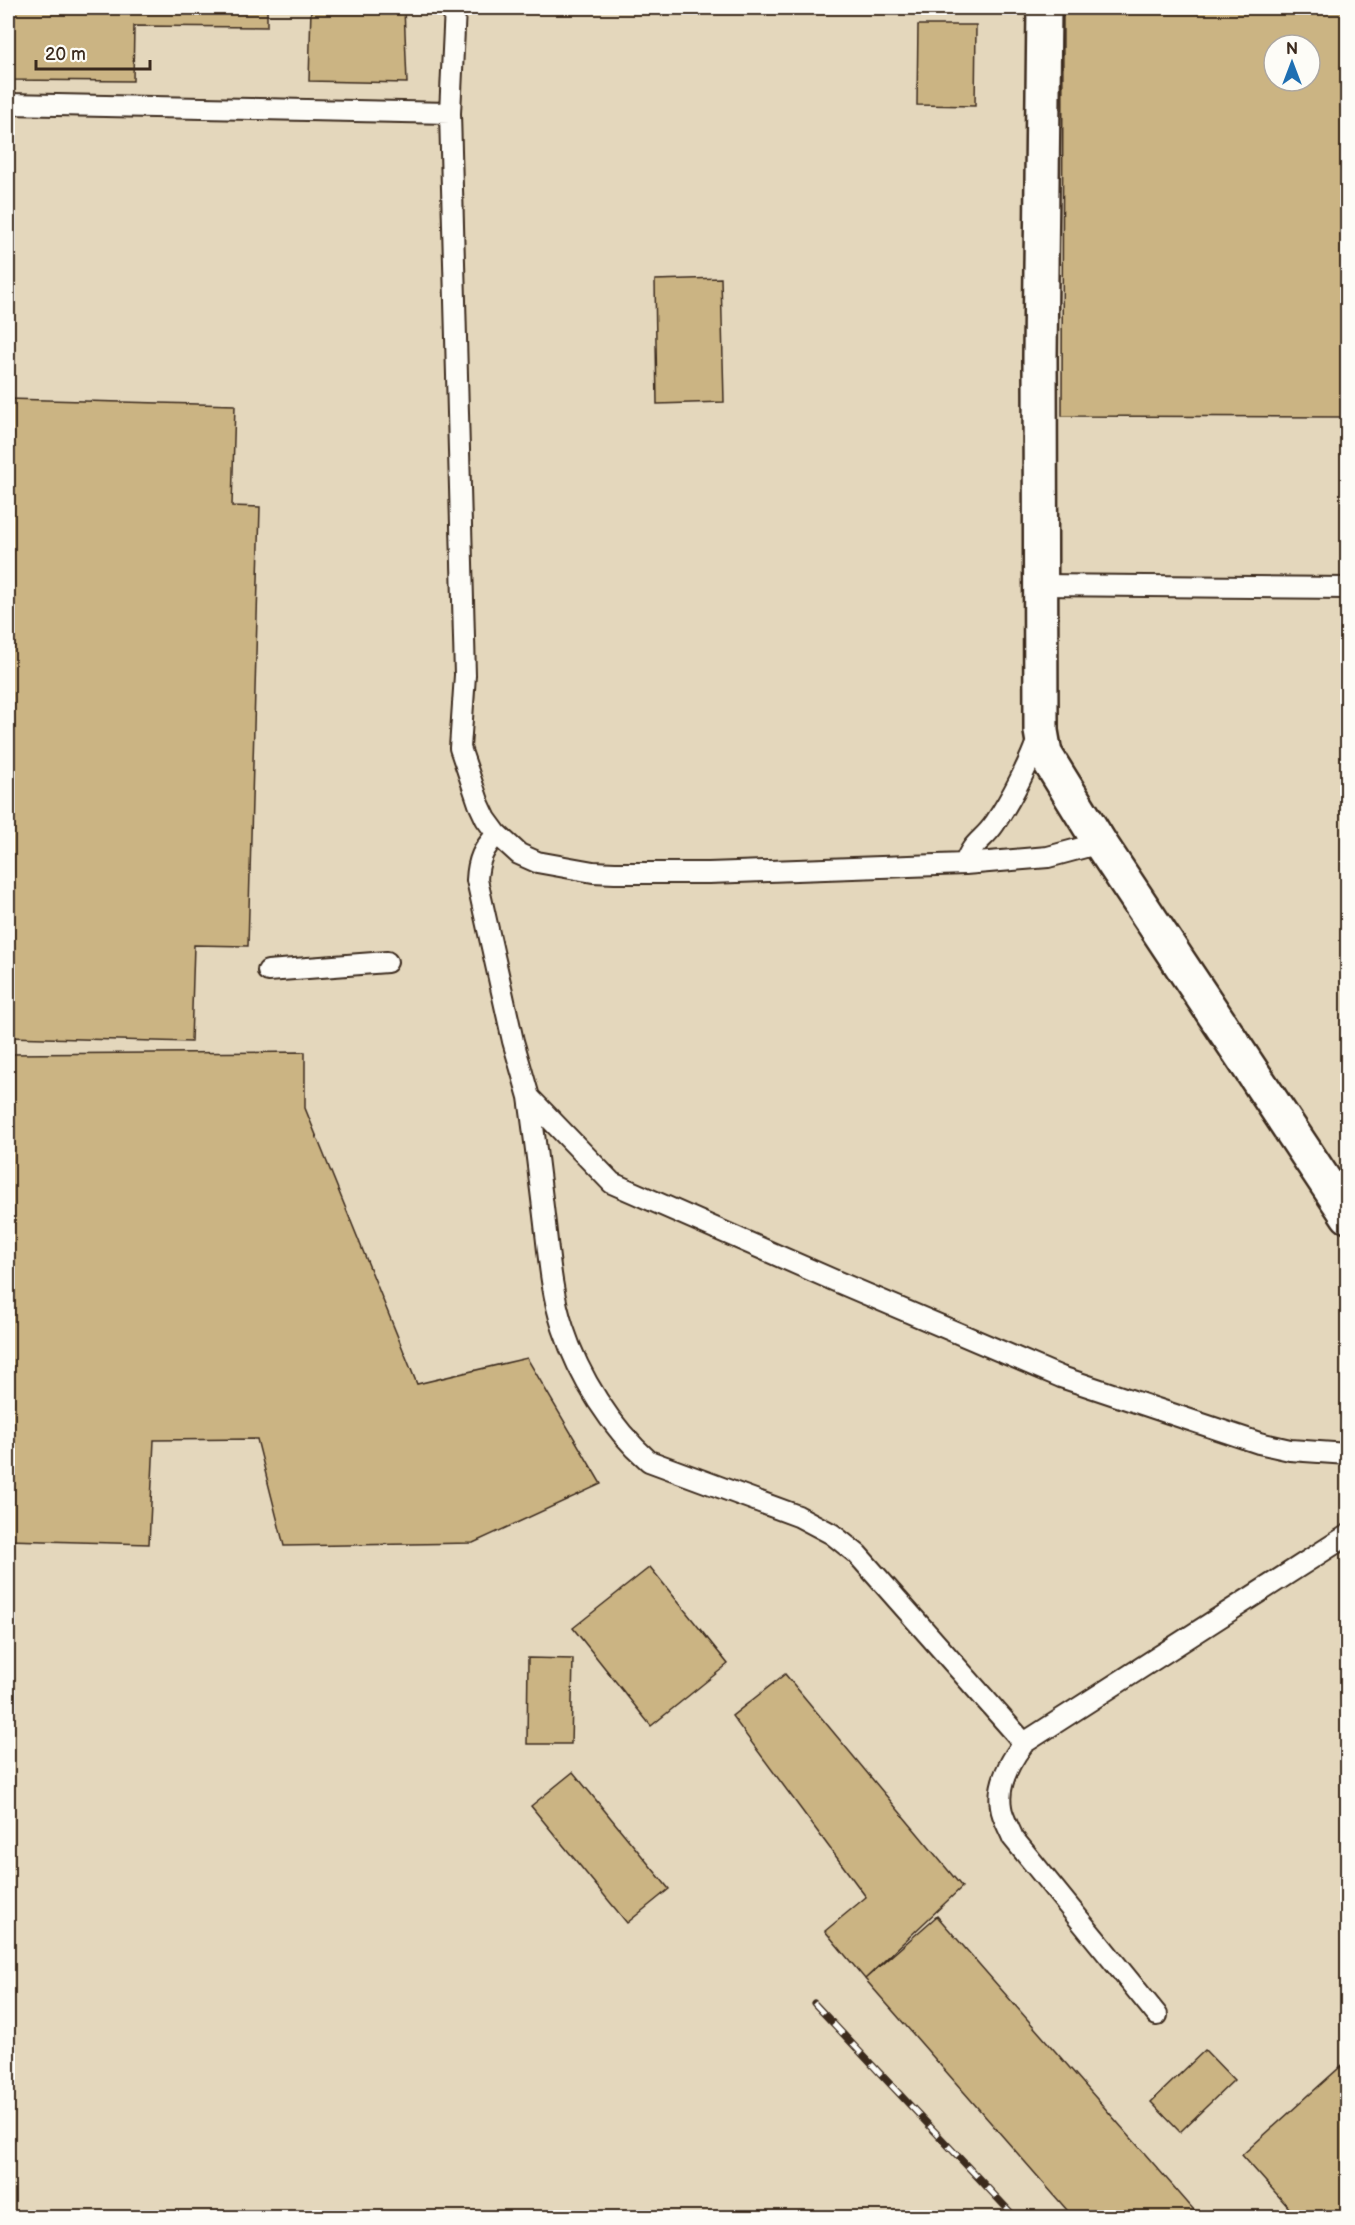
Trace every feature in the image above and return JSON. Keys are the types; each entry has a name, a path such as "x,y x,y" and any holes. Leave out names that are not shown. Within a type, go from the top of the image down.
{"street":[{"path":"1044,8 1039,585 1041,731 1045,754 1100,843 1347,1216"}],"lane":[{"path":"455,8 450,113 465,675 460,748 479,804 497,834 519,854 537,862 592,873 709,873 965,864 1048,856 1100,843"},
{"path":"8,104 450,113"},
{"path":"1039,585 1347,588"},
{"path":"965,864 972,846 994,825 1032,756 1041,731"},
{"path":"497,834 482,852 477,880 513,1041 530,1097 551,1278 563,1328 583,1374 607,1413 635,1449 650,1461 798,1516 832,1534 857,1554 1024,1743"},
{"path":"268,971 387,962"},
{"path":"530,1097 596,1168 612,1183 627,1191 1061,1377 1258,1443 1290,1450 1347,1455"},
{"path":"1156,2015 1013,1838 1000,1808 1003,1778 1013,1756 1024,1743 1347,1535"}],"shaded area":[{"path":"8,8 1347,8 1347,2217 8,2218"}],"building":[{"path":"8,8 267,8 267,27 134,26 133,81 8,80"},
{"path":"311,8 404,8 407,83 309,81"},
{"path":"1063,8 1348,8 1348,417 1062,416"},
{"path":"918,25 976,25 975,106 917,105"},
{"path":"721,278 724,402 657,404 655,280"},
{"path":"8,399 235,405 232,506 260,507 248,946 194,945 191,1042 8,1037"},
{"path":"305,1052 305,1108 417,1384 527,1358 601,1484 473,1543 284,1546 257,1439 154,1440 149,1544 8,1540 8,1054"},
{"path":"650,1567 728,1664 651,1726 573,1628"},
{"path":"528,1658 573,1659 571,1744 527,1744"},
{"path":"785,1674 962,1887 865,1979 825,1931 866,1897 732,1716"},
{"path":"573,1772 669,1889 627,1923 531,1806"},
{"path":"937,1916 1201,2218 1074,2218 865,1979"},
{"path":"1205,2050 1234,2080 1180,2132 1151,2102"},
{"path":"1348,2060 1348,2218 1298,2218 1242,2155"}],"railway":[{"path":"814,2003 1016,2218"}]}
